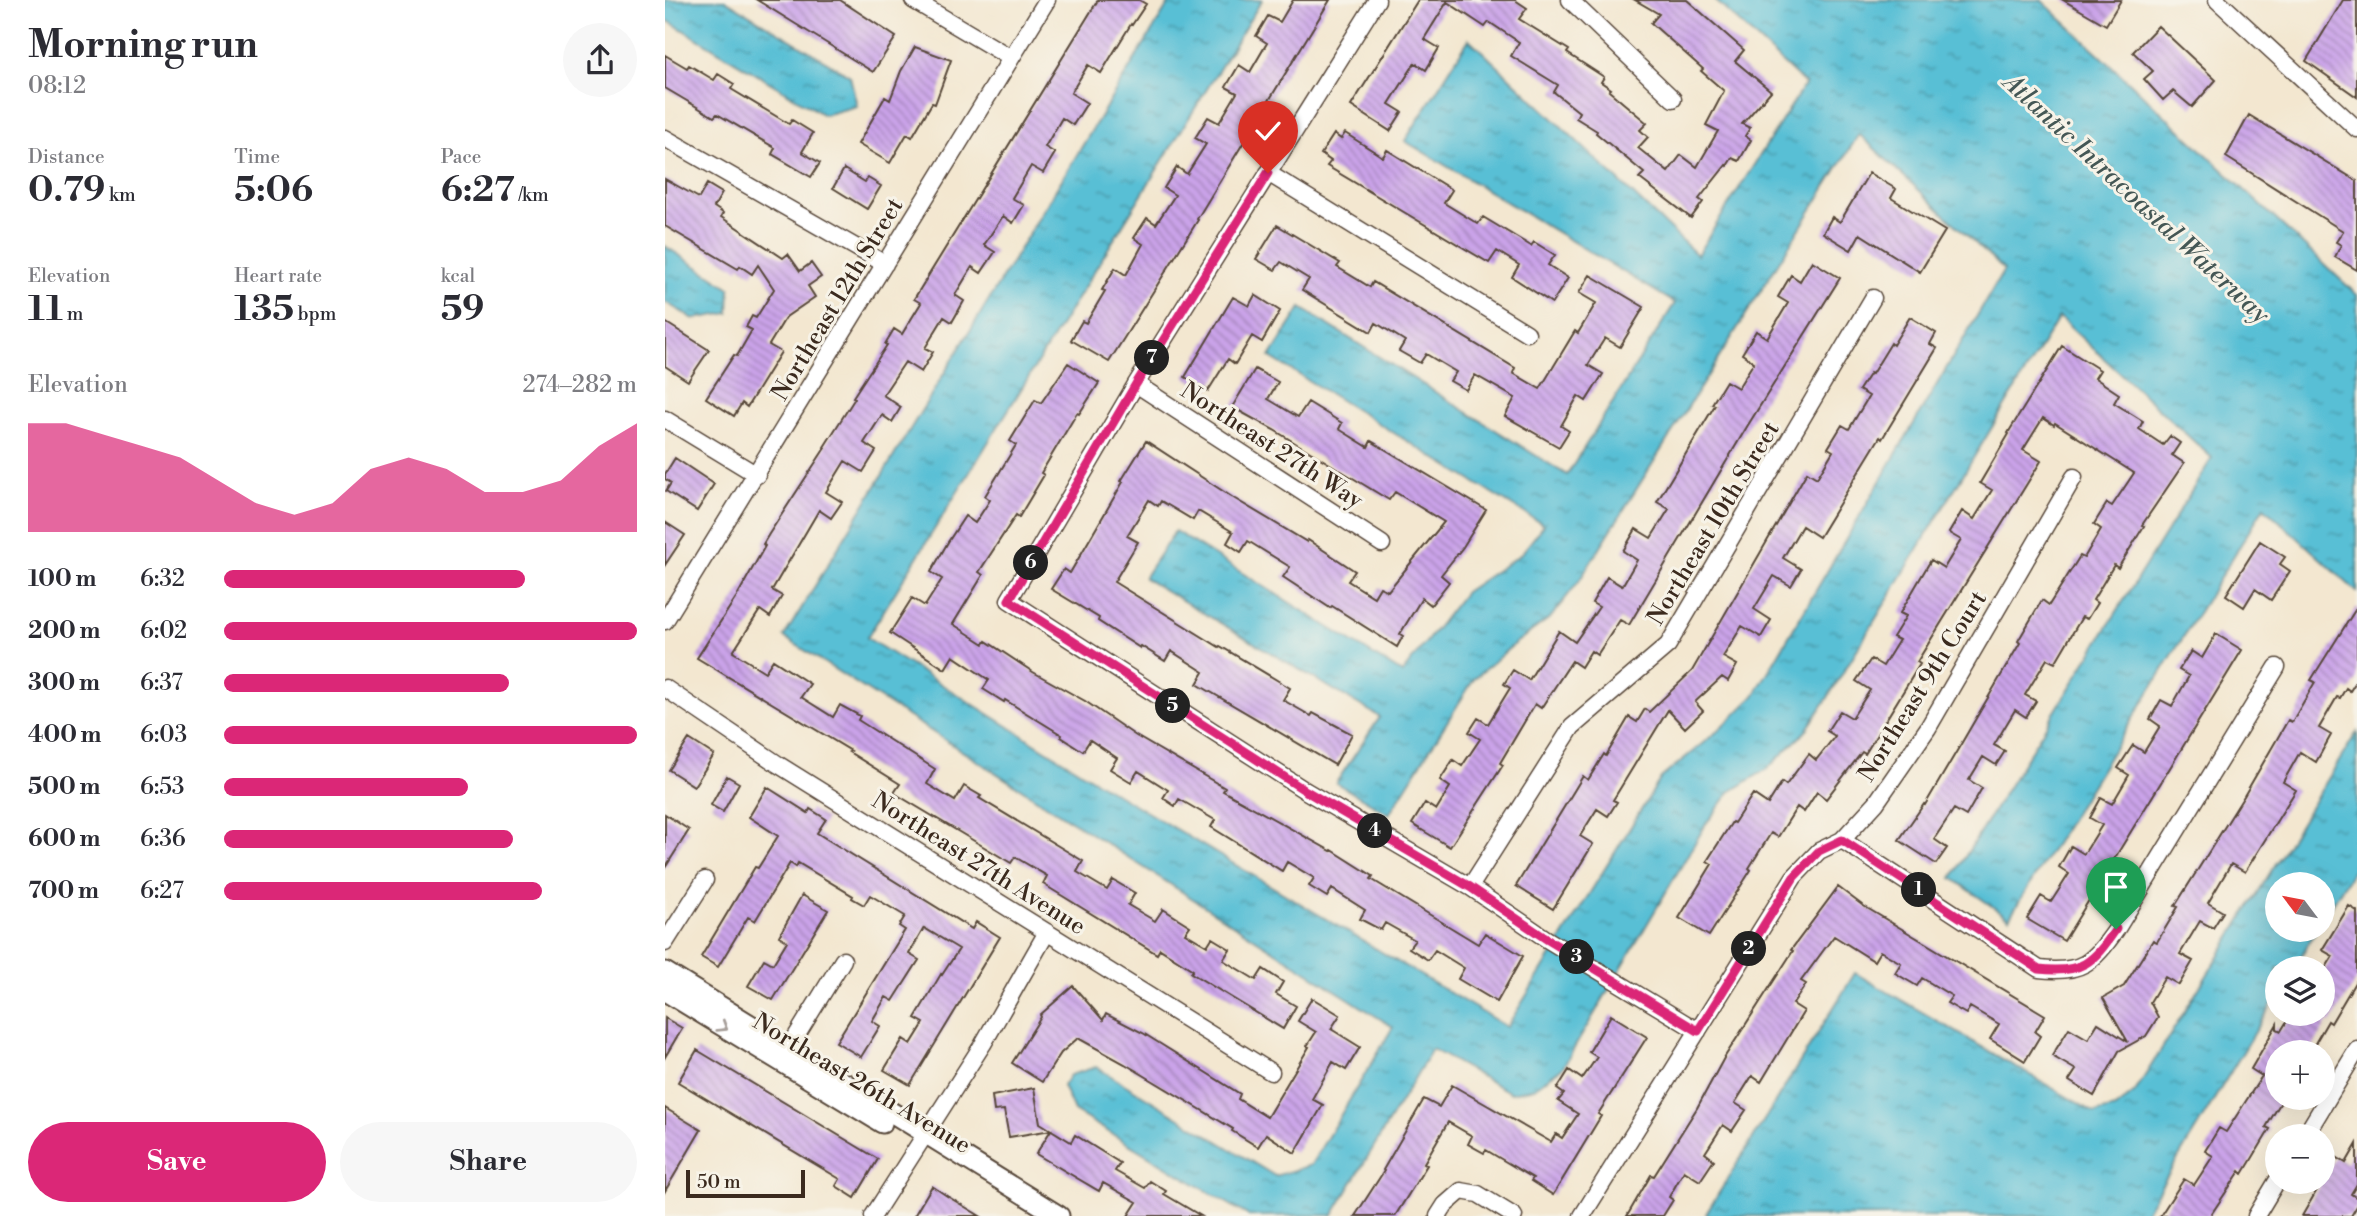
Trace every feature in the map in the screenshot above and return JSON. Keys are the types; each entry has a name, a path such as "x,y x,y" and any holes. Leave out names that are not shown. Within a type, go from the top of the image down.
{"street":[{"path":"913,0 1011,58"},
{"name":"Northeast 12th Street","path":"665,621 670,601 757,475 1047,0"},
{"path":"1377,0 1136,384 1009,600 1295,783 1470,887 1548,940 1698,1031"},
{"path":"1570,0 1673,99"},
{"path":"2220,1 2357,129"},
{"path":"665,138 885,264"},
{"path":"1268,173 1527,333"},
{"name":"Northeast 10th Street","path":"1470,887 1572,727 1668,645 1873,298"},
{"name":"Northeast 27th Way","path":"1136,384 1383,544"},
{"path":"665,419 757,475"},
{"name":"Northeast 9th Court","path":"1583,1216 1794,877 1819,851 1842,840 1876,803 1927,728 2074,477"},
{"path":"1842,840 2039,969 2057,971 2077,967 2098,956 2277,667"},
{"name":"Northeast 27th Avenue","path":"665,688 779,765 1271,1072"},
{"path":"665,943 705,880"},
{"path":"873,1216 983,1044 1047,932"},
{"name":"Northeast 26th Avenue","path":"789,1048 843,960"},
{"name":"Northeast 26th Avenue","path":"665,972 789,1048 1034,1216"},
{"name":"Northeast 26th Avenue","path":"665,991 1059,1216"},
{"path":"2312,1124 2357,1050"},
{"path":"1438,1216 1445,1205 1461,1191 1478,1194 1514,1216"},
{"path":"2256,1216 2269,1194"}],"water":[{"path":"665,0 725,0 850,76 857,106 824,115 665,19"},
{"name":"Atlantic Intracoastal Waterway","path":"1171,0 1262,0 867,638 1105,787 1507,1027 1661,778 1720,729 1754,696 2004,270 1859,134 1579,581 1551,617 1514,644 1474,679 1389,814 1336,783 1380,717 1144,578 1175,531 1402,673 1465,592 1521,554 1544,525 1270,357 1301,308 1567,475 1675,303 1405,141 1469,39 1697,255 1805,84 1715,0 2041,0 2357,295 2357,592 2264,507 2009,918 1952,878 2212,458 2059,317 1827,699 1805,732 1767,769 1730,792 1706,824 1563,1067 1534,1088 1511,1093 1432,1049 1333,1215 1249,1216 1074,1111 1063,1086 1070,1075 1096,1067 1275,1176 1311,1165 1393,1027 784,637"},
{"path":"665,246 730,288 729,313 694,319 665,302"},
{"path":"2357,732 2357,864 2335,900 2335,872 2271,872"},
{"path":"2265,881 2265,942 2309,942 2301,956 2265,956 2265,1016 2143,1216 1706,1214 1855,973 2095,1113 2115,1108 2135,1092"}],"building":[{"path":"757,0 840,0 896,37 873,72"},
{"path":"1098,0 1139,0 1146,4 1101,73 1088,65 1071,93 1087,103 1073,125 1062,118 1045,147 1055,153 1043,173 1031,166 1012,198 1024,205 1013,223 1003,216 984,245 995,252 981,273 972,267 955,295 964,301 952,322 944,317 925,348 933,352 921,372 905,362 883,395 901,407 892,422 882,415 864,443 876,451 863,472 845,461 826,492 842,502 831,518 819,510 772,590 782,596 770,617 760,610 733,652 765,672 773,660 810,684 801,697 833,717 840,705 860,716 858,720 935,769 927,784 955,801 964,786 981,796 979,798 1083,861 1077,872 1107,890 1113,880 1135,893 1128,905 1155,921 1163,909 1190,926 1185,933 1207,946 1212,938 1230,949 1223,960 1256,980 1263,969 1283,982 1276,994 1296,1006 1283,1029 1191,973 1193,970 1160,949 1157,954 1043,884 1047,876 1015,857 1011,863 894,793 900,784 849,752 851,751 697,658 737,596 765,546 763,544 825,448 894,329 902,334 921,303 914,299"},
{"path":"1293,0 1330,0 1109,362 1071,340 1082,321 1086,323 1115,268 1126,275 1143,244 1134,238 1147,218 1156,224 1175,195 1164,188 1177,167 1187,174 1206,144 1195,138 1208,117 1219,123 1237,93 1226,87 1239,65 1250,72 1267,43 1256,36 1268,16 1280,22"},
{"path":"1418,0 1515,0 1527,8 1519,19 1569,50 1567,53 1604,77 1601,82 1611,89 1609,91 1647,123 1640,130 1648,137 1638,148 1668,172 1681,155 1697,167 1718,131 1706,125 1724,91 1651,23 1659,14 1635,0 1687,0 1744,50 1735,61 1771,91 1742,124 1750,128 1745,136 1751,140 1739,161 1732,158 1726,165 1699,199 1703,202 1691,218 1639,178 1644,173 1596,133 1597,131 1576,118 1579,112 1554,92 1558,85 1511,56 1519,42 1489,22 1485,27 1447,2 1424,39 1439,48 1426,70 1415,63 1389,104 1402,112 1390,131 1351,106"},
{"path":"2063,0 2121,0 2106,25"},
{"path":"2343,0 2357,0 2357,97 2306,61"},
{"path":"2158,26 2216,80 2192,107 2173,91 2163,100 2144,79 2153,71 2133,52"},
{"path":"915,47 951,60 935,104 932,103 912,137 907,134 890,163 858,144 885,97 890,100 901,71"},
{"path":"665,55 714,80 718,74 734,84 731,89 789,124 792,120 813,133 802,152 820,163 811,177 772,154 775,148 665,88"},
{"path":"2249,115 2357,181 2357,270 2335,257 2341,245 2336,242 2343,231 2226,157"},
{"path":"1345,133 1383,157 1387,150 1452,190 1444,203 1478,224 1483,217 1531,246 1534,242 1555,255 1548,265 1568,278 1552,303 1512,277 1519,265 1497,251 1489,263 1327,166 1331,161 1321,154 1334,134 1341,139"},
{"path":"844,169 865,182 868,178 881,186 867,209 833,188"},
{"path":"1869,173 1896,189 1891,198 1945,231 1920,272 1860,234 1851,250 1823,233 1832,217 1840,222"},
{"path":"665,179 699,198 707,184 722,193 714,207 723,213 721,217 783,258 788,254 800,271 811,263 821,277 808,286 815,297 786,317 769,345 781,352 747,407 742,403 734,416 706,398 734,355 737,356 752,330 746,327 752,316 756,318 774,289 758,265 752,274 740,266 738,269 665,226"},
{"path":"1277,225 1340,263 1337,267 1370,287 1373,282 1515,368 1513,373 1540,389 1575,331 1578,333 1596,303 1579,293 1590,275 1644,307 1620,347 1605,338 1588,365 1603,374 1586,401 1578,396 1561,426 1569,431 1559,447 1505,416 1515,398 1475,375 1466,390 1450,381 1456,372 1426,354 1420,363 1399,351 1405,341 1376,323 1371,332 1302,290 1309,279 1281,262 1275,270 1256,259"},
{"path":"1812,261 1840,278 1748,425 1629,625 1620,620 1597,655 1591,651 1581,667 1572,661 1541,708 1535,704 1500,763 1503,765 1450,847 1412,824 1425,803 1436,810 1450,787 1440,780 1453,760 1462,766 1480,739 1469,732 1478,718 1488,724 1510,688 1504,684 1513,670 1529,680 1559,631 1575,642 1599,607 1592,603 1607,577 1622,586 1637,560 1623,551 1636,529 1651,538 1669,509 1657,502 1715,405 1712,404 1726,381 1738,388 1754,362 1742,354 1756,331 1767,338 1788,303 1778,297 1791,275 1800,281"},
{"path":"1255,295 1280,311 1262,342 1252,336 1235,364 1228,359 1208,391 1185,377 1233,297 1249,306"},
{"path":"1910,317 1936,333 1930,344 1937,348 1819,537 1802,526 1783,558 1801,569 1791,586 1774,576 1754,609 1771,620 1761,637 1742,626 1723,657 1737,665 1728,681 1722,677 1695,702 1703,711 1685,728 1668,710 1613,800 1617,802 1608,816 1597,809 1580,836 1593,844 1553,909 1516,886 1583,776 1588,780 1629,717 1637,722 1645,709 1649,712 1692,671 1807,472 1817,478 1833,451 1828,448 1842,425 1849,429 1869,396 1859,390"},
{"path":"665,322 709,350 688,381 665,366"},
{"path":"2062,346 2100,370 2095,378 2119,394 2114,403 2143,421 2139,429 2163,445 2170,436 2180,443 2172,455 2184,463 2142,525 2144,526 2118,568 2114,565 2093,600 2097,603 2087,619 2082,617 2055,663 2047,659 2025,695 2036,701 2026,717 2015,710 1994,745 2005,751 1996,765 1983,757 1969,780 1982,788 1966,816 1954,809 1934,839 1947,848 1936,864 1899,840 1925,805 2020,643 2018,641 2042,600 2049,605 2080,556 2084,558 2101,529 2094,524 2107,503 2112,506 2134,473 2043,418 2023,450 2041,461 1917,662 1920,664 1865,754 1862,752 1826,799 1817,792 1804,812 1797,807 1778,837 1771,833 1709,936 1679,918 1712,864 1707,861 1753,794 1768,804 1782,782 1786,785 1809,754 1816,760 1835,736 1827,731 1840,711 1852,718 1870,690 1856,681 1871,659 1883,666 1899,640 1893,637 1906,616 1900,613 1931,560 1944,568 1961,540 1949,533 1962,511 1974,519 1992,490 1980,483"},
{"path":"1068,363 1099,383 1079,414 1077,413 1041,473 1044,475 1019,517 1016,515 979,572 983,575 953,624 1085,701 1136,736 1225,788 1223,791 1332,850 1373,876 1371,879 1478,944 1485,933 1523,956 1497,1002 1458,979 1464,968 1435,950 1428,960 1409,948 1415,940 1385,923 1381,930 1360,919 1365,910 1332,889 1327,897 1309,886 1314,878 1287,862 1282,871 1211,827 1215,820 1179,799 1175,806 1163,798 1168,790 1138,771 1131,782 1110,769 1117,758 1090,740 1083,751 1061,737 1062,735 983,689 989,680 953,656 945,669 890,633 912,598 925,606 942,579 931,572 948,542 965,516 975,523 990,500 985,496 1016,445 1010,441 1035,400 1041,403"},
{"path":"1255,369 1278,382 1268,399 1298,417 1308,402 1342,423 1339,429 1368,447 1371,441 1486,510 1463,547 1441,575 1449,582 1431,605 1422,598 1400,634 1403,636 1397,647 1283,577 1290,567 1248,541 1241,552 1227,543 1233,532 1198,511 1193,520 1161,501 1158,506 1149,500 1127,536 1138,542 1114,582 1290,688 1283,700 1352,734 1335,765 1197,684 1204,672 1171,651 1165,661 1141,646 1140,648 1098,621 1099,618 1051,589 1064,569 1070,573 1146,441 1235,499 1307,542 1308,540 1355,571 1348,581 1374,597 1380,587 1388,591 1444,522 1395,492 1389,500 1232,407"},
{"path":"675,458 714,484 697,511 666,491 671,483 665,479 665,474"},
{"path":"665,522 685,535 665,565"},
{"path":"2260,541 2285,557 2280,564 2290,571 2271,600 2255,589 2244,607 2226,595"},
{"path":"2357,607 2357,680 2350,691 2346,688 2340,698 2337,697 2319,728 2331,735 2316,762 2300,752 2283,782 2296,790 2245,872 2231,864 2208,903 2223,912 2213,928 2200,921 2180,954 2193,961 2179,985 2165,977 2150,1002 2158,1017 2146,1036 2119,1051 2094,1096 2069,1081 2076,1070 2052,1056 2069,1028 2088,1039 2098,1023 2128,1042 2103,998 2124,986 2153,940 2157,942 2178,907 2175,906 2288,720 2292,722 2315,682 2311,680"},
{"path":"2216,634 2242,650 2064,941 2027,919 2041,896 2051,902 2069,874 2059,867 2071,846 2084,854 2102,825 2090,818 2101,798 2112,804 2129,775 2118,768 2133,745 2144,752 2160,726 2150,719 2161,700 2172,706 2189,676 2179,670 2191,651 2202,658"},
{"path":"689,739 714,755 694,786 669,770"},
{"path":"727,776 739,783 723,812 711,805"},
{"path":"767,787 808,813 810,809 826,819 817,833 972,929 976,922 1000,937 910,1085 884,1070 903,1039 911,1044 924,1023 915,1018 959,949 924,928 909,954 919,960 893,1001 886,997 872,1021 880,1026 861,1057 836,1042 905,930 899,926 905,916 870,895 864,905 798,863 796,867 790,863 755,921 748,917 718,967 701,957 755,867 758,868 778,836 749,817"},
{"path":"665,814 689,830 665,868"},
{"path":"1838,887 1862,905 2045,1015 2035,1032 2040,1036 2025,1061 1990,1039 1999,1024 1970,1007 1966,1014 1947,1003 1952,996 1922,978 1917,986 1895,973 1901,963 1880,951 1874,961 1834,936 1801,981 1806,984 1793,1004 1804,1011 1761,1082 1752,1076 1735,1103 1746,1110 1732,1131 1723,1125 1705,1153 1714,1160 1700,1181 1684,1171 1669,1197 1673,1200 1663,1216 1627,1216 1651,1175 1654,1176 1697,1108 1724,1058 1793,951 1791,950"},
{"path":"802,895 828,910 773,1000 748,986 764,959 773,964 787,941 779,936"},
{"path":"2349,906 2357,911 2357,979 2335,1016 2335,956 2322,950 2327,942 2335,942 2335,929"},
{"path":"1073,986 1103,1020 1106,1014 1143,1033 1240,1094 1238,1099 1267,1117 1316,1032 1298,1021 1312,998 1340,1015 1331,1029 1360,1047 1346,1070 1333,1062 1312,1099 1323,1105 1295,1153 1266,1134 1258,1147 1232,1131 1233,1129 1078,1038 1061,1053 1042,1082 1012,1063 1040,1015"},
{"path":"1611,1015 1647,1037 1598,1114 1601,1116 1553,1195 1531,1181 1533,1178 1486,1150 1484,1153 1468,1144 1472,1136 1448,1122 1424,1163 1427,1165 1395,1216 1355,1216 1384,1171 1424,1099 1439,1107 1452,1085 1551,1142 1556,1134 1562,1138 1578,1114 1558,1101 1564,1094 1557,1089 1569,1070 1582,1079 1597,1057 1589,1052"},
{"path":"665,1018 682,1028 665,1057"},
{"path":"2276,1026 2281,1031 2284,1026 2325,1026 2317,1040 2268,1040"},
{"path":"2265,1045 2265,1110 2276,1110 2268,1124 2265,1124 2265,1137 2243,1174 2240,1171 2210,1216 2160,1216 2184,1179 2194,1185 2213,1156 2205,1151 2219,1128 2226,1132 2262,1076 2251,1069"},
{"path":"697,1050 878,1159 855,1198 836,1186 840,1179 678,1082"},
{"path":"1034,1088 1040,1123 1071,1142 1075,1135 1120,1163 1115,1171 1145,1188 1150,1181 1166,1191 1164,1194 1201,1216 1128,1216 1137,1202 1103,1183 1099,1191 1036,1154 1051,1130 1009,1137 1004,1110 994,1111 992,1096"},
{"path":"665,1108 701,1130 665,1191"},
{"path":"2357,1144 2357,1184 2351,1194 2357,1198 2357,1206 2351,1216 2302,1216 2315,1194 2335,1194 2336,1157 2346,1163"},
{"path":"932,1186 947,1196 980,1216 914,1216"}],"route":[{"path":"1268,173 1136,384 1009,600 1306,791 1470,887 1548,940 1698,1031 1794,877 1819,851 1842,840 2039,969 2057,971 2077,967 2098,956 2116,929"}]}
